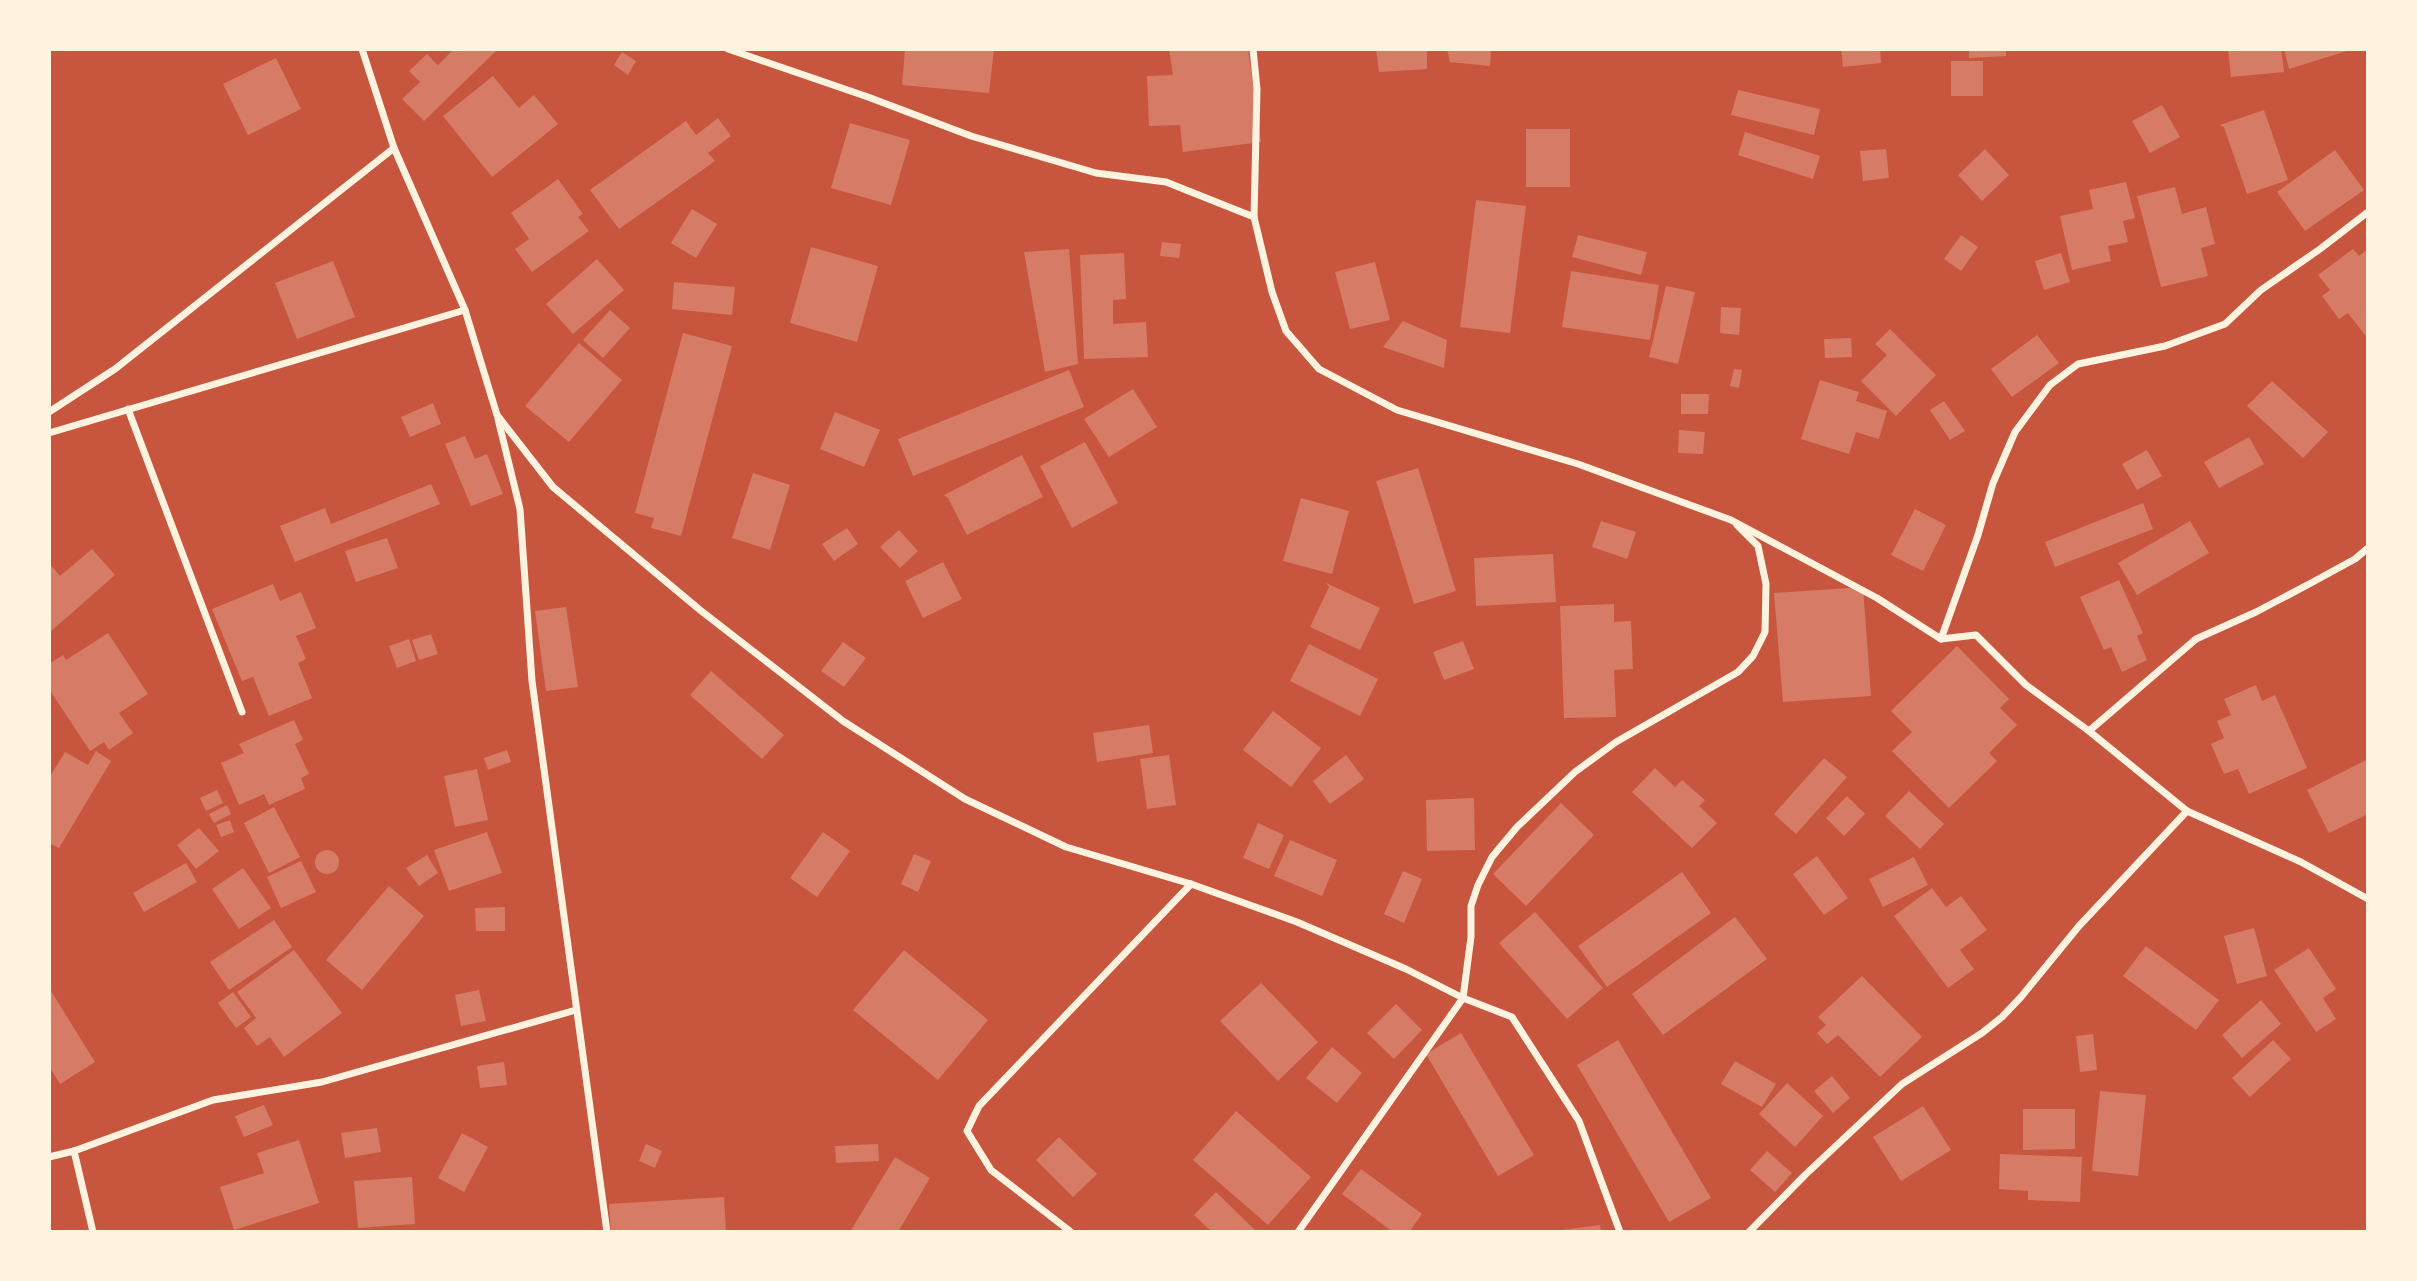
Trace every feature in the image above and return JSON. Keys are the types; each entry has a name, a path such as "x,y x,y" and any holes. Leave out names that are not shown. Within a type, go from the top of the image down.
{"street":[{"path":"362,49 394,148 465,310 497,415 520,509 531,681 607,1232"},
{"path":"727,49 869,96 971,136 1096,173 1166,182 1254,217"},
{"path":"1253,49 1256,89 1254,217 1272,292 1286,331 1319,369 1397,410 1578,464 1731,520 1877,598 1941,639 1976,635 2026,685 2089,731 2187,811 2301,862 2368,900"},
{"path":"49,412 115,369 394,148"},
{"path":"1941,639 1999,470 2015,432 2050,386 2078,364 2165,346 2225,324 2261,290 2368,212"},
{"path":"49,433 465,310"},
{"path":"128,409 242,712"},
{"path":"497,415 553,487 700,610 843,721 965,799 1066,847 1191,884 1297,922 1405,969 1462,998 1512,1017 1579,1121 1620,1232"},
{"path":"1298,1232 1462,998 1471,937 1471,906 1492,857 1517,827 1575,772 1616,741 1738,672 1754,656 1765,632 1766,584 1758,546 1731,520"},
{"path":"2089,731 2196,639 2256,612 2355,559 2368,548"},
{"path":"1748,1232 1902,1084 1982,1033 2002,1017 2079,926 2187,811"},
{"path":"1071,1232 991,1170 967,1130 979,1106 1191,884"},
{"path":"49,1157 74,1151 213,1100 321,1082 576,1010"},
{"path":"74,1151 93,1232"}],"building":[{"path":"454,49 498,49 424,121 402,99 420,82 409,71 427,54 438,65"},
{"path":"905,49 994,49 989,93 902,85"},
{"path":"1169,49 1248,49 1261,142 1183,152 1180,125 1149,126 1147,76 1173,75"},
{"path":"1376,49 1427,49 1427,69 1379,72"},
{"path":"1447,49 1491,49 1490,66 1450,62"},
{"path":"1841,49 1880,49 1881,63 1843,67"},
{"path":"1969,49 2006,49 2006,56 1969,58"},
{"path":"2281,49 2284,72 2231,77 2228,50"},
{"path":"2284,49 2350,49 2350,50 2289,69"},
{"path":"622,52 636,61 628,75 614,65"},
{"path":"276,58 301,109 248,135 223,84"},
{"path":"1951,61 1983,61 1983,96 1951,96"},
{"path":"493,76 519,108 534,95 558,124 492,177 443,116"},
{"path":"1738,90 1820,109 1814,135 1731,115"},
{"path":"2162,105 2180,137 2150,153 2132,121"},
{"path":"2264,110 2288,180 2247,194 2224,127 2220,125"},
{"path":"718,118 731,136 708,153 715,161 619,229 590,190 686,121 696,135"},
{"path":"850,123 910,140 891,205 831,188"},
{"path":"1526,129 1570,129 1570,187 1526,187"},
{"path":"1745,132 1820,156 1813,179 1738,155"},
{"path":"1886,149 1889,178 1863,181 1860,151"},
{"path":"1985,149 2009,175 1982,201 1958,175"},
{"path":"2335,150 2364,190 2305,231 2277,192"},
{"path":"558,179 583,214 578,217 589,231 532,272 515,249 529,239 511,213"},
{"path":"2126,182 2135,218 2123,221 2128,242 2108,246 2111,261 2072,270 2060,216 2093,209 2089,190"},
{"path":"2175,187 2182,214 2206,207 2215,244 2201,248 2208,276 2161,287 2137,196"},
{"path":"1476,200 1526,206 1510,333 1460,327"},
{"path":"692,209 717,224 696,258 671,243"},
{"path":"1578,235 1647,252 1641,275 1572,257"},
{"path":"1961,235 1978,247 1961,271 1944,259"},
{"path":"1162,242 1181,244 1179,258 1160,256"},
{"path":"811,247 878,266 857,342 790,323"},
{"path":"1069,249 1078,364 1045,372 1024,252"},
{"path":"2353,249 2359,256 2368,249 2368,339 2348,313 2339,319 2322,296 2330,290 2318,275"},
{"path":"1124,253 1126,299 1113,300 1113,324 1146,322 1148,357 1084,359 1080,255"},
{"path":"2061,253 2070,282 2044,290 2035,261"},
{"path":"597,259 624,290 573,334 546,304"},
{"path":"333,261 355,317 297,339 275,283"},
{"path":"1375,262 1390,320 1350,329 1335,272"},
{"path":"1571,271 1659,285 1650,340 1562,327"},
{"path":"674,282 735,287 732,315 672,309"},
{"path":"1666,286 1695,292 1678,364 1649,357"},
{"path":"1721,307 1741,308 1739,335 1720,333"},
{"path":"610,310 630,328 603,358 583,340"},
{"path":"1403,321 1447,340 1444,368 1383,347"},
{"path":"1890,329 1936,375 1896,416 1861,381 1887,355 1875,344"},
{"path":"683,333 732,346 681,536 651,528 654,518 635,513"},
{"path":"2037,335 2059,363 2012,397 1991,369"},
{"path":"1851,338 1852,357 1825,358 1824,339"},
{"path":"579,343 622,380 569,442 525,406"},
{"path":"1734,369 1742,370 1739,388 1730,386"},
{"path":"1069,370 1084,407 913,476 898,439"},
{"path":"1820,380 1859,392 1856,401 1887,411 1879,439 1856,432 1849,454 1801,439"},
{"path":"2272,381 2328,432 2303,458 2247,406"},
{"path":"1133,389 1157,427 1109,457 1084,419"},
{"path":"1681,394 1709,394 1708,414 1681,414"},
{"path":"1944,401 1965,431 1950,440 1930,410"},
{"path":"433,403 441,424 410,437 401,417"},
{"path":"835,412 880,430 864,467 820,449"},
{"path":"1679,430 1705,432 1703,454 1678,453"},
{"path":"465,436 475,459 487,454 503,494 471,506 445,444"},
{"path":"2249,437 2264,464 2219,488 2204,462"},
{"path":"1085,442 1118,503 1072,528 1040,466"},
{"path":"2147,450 2162,476 2137,490 2122,464"},
{"path":"1022,455 1043,497 967,535 944,495"},
{"path":"1418,468 1456,591 1414,604 1376,481"},
{"path":"753,473 790,485 770,550 732,538"},
{"path":"431,484 440,504 295,562 280,526 325,508 331,524"},
{"path":"1301,498 1349,511 1332,574 1283,561"},
{"path":"2143,503 2153,529 2055,567 2045,542"},
{"path":"1915,509 1946,525 1923,571 1891,555"},
{"path":"1601,521 1636,532 1627,559 1592,547"},
{"path":"2190,521 2209,553 2137,595 2118,563"},
{"path":"847,528 858,544 834,561 822,544"},
{"path":"899,530 918,551 900,568 880,547"},
{"path":"387,538 398,568 356,582 345,551"},
{"path":"92,549 115,575 49,633 49,563 60,576"},
{"path":"1553,554 1556,602 1476,606 1474,558"},
{"path":"943,562 962,599 923,618 905,581"},
{"path":"2119,580 2143,633 2137,636 2147,660 2122,672 2111,647 2104,650 2080,597"},
{"path":"1326,583 1380,608 1360,650 1310,627 1329,587"},
{"path":"273,584 280,601 301,592 316,628 296,636 306,659 298,663 312,698 269,716 253,677 242,681 212,609"},
{"path":"1863,587 1871,696 1783,702 1774,593"},
{"path":"1614,604 1614,622 1631,621 1633,669 1614,670 1616,717 1564,718 1560,606"},
{"path":"566,607 578,687 546,691 535,611"},
{"path":"108,633 148,694 119,713 133,733 109,750 104,742 90,751 49,689 49,664 63,655 66,660"},
{"path":"431,634 438,654 419,660 412,640"},
{"path":"409,639 416,661 397,668 389,646"},
{"path":"1463,641 1474,669 1444,680 1433,652"},
{"path":"843,642 866,658 844,687 821,671"},
{"path":"1309,644 1378,679 1360,716 1290,681"},
{"path":"1957,646 2009,699 2000,708 2017,725 1989,753 1997,761 1949,808 1892,751 1912,732 1891,711"},
{"path":"711,671 784,735 762,759 690,695"},
{"path":"2256,685 2262,701 2275,695 2307,768 2249,794 2238,769 2224,774 2211,744 2224,738 2217,721 2231,715 2224,699"},
{"path":"1273,711 1321,748 1291,787 1243,750"},
{"path":"294,720 303,740 295,744 309,774 301,778 305,789 269,805 264,794 239,805 221,763 244,753 239,744"},
{"path":"1149,725 1153,753 1097,762 1093,733"},
{"path":"507,750 511,762 488,770 484,758"},
{"path":"96,751 111,761 59,848 49,843 49,778 65,752 88,765"},
{"path":"1169,755 1176,805 1147,809 1140,759"},
{"path":"1346,755 1364,779 1330,804 1313,781"},
{"path":"1824,758 1847,777 1796,834 1774,814"},
{"path":"2368,759 2368,814 2329,833 2307,790"},
{"path":"1655,768 1675,787 1682,780 1705,800 1699,806 1717,823 1692,848 1632,792"},
{"path":"477,769 488,820 455,827 444,776"},
{"path":"217,790 223,803 206,811 200,798"},
{"path":"1909,791 1944,824 1920,849 1885,816"},
{"path":"1847,796 1865,814 1844,836 1826,818"},
{"path":"1474,798 1475,850 1427,851 1426,800"},
{"path":"1561,803 1594,835 1526,906 1493,874"},
{"path":"227,805 231,814 214,823 209,814"},
{"path":"274,807 300,857 269,873 244,823"},
{"path":"230,820 234,832 221,837 216,825"},
{"path":"1258,823 1284,835 1269,869 1243,858"},
{"path":"199,828 219,851 196,869 177,845"},
{"path":"487,832 502,873 449,891 434,850"},
{"path":"823,832 850,851 817,897 790,878"},
{"path":"1290,840 1337,860 1322,896 1274,876"},
{"path":"327,850 338,857 339,862 332,873 327,874 316,867 315,862 322,851"},
{"path":"914,854 931,861 918,892 901,884"},
{"path":"427,855 438,873 419,886 406,868"},
{"path":"1817,856 1848,898 1824,915 1793,874"},
{"path":"1914,857 1928,885 1883,907 1869,879"},
{"path":"301,861 316,892 281,908 267,877"},
{"path":"186,863 197,882 144,912 133,893"},
{"path":"243,868 271,908 239,929 212,889"},
{"path":"1403,871 1422,879 1404,923 1384,914"},
{"path":"1682,872 1711,913 1607,987 1578,946"},
{"path":"389,886 424,916 362,990 326,960"},
{"path":"1932,888 1946,907 1961,896 1987,930 1960,950 1974,969 1948,988 1894,916"},
{"path":"505,907 505,931 476,931 475,908"},
{"path":"1535,912 1603,988 1567,1019 1499,943"},
{"path":"1735,917 1767,959 1663,1035 1632,994"},
{"path":"274,920 292,947 229,990 210,962"},
{"path":"2254,928 2267,976 2237,984 2224,936"},
{"path":"2146,946 2219,1000 2196,1030 2123,976"},
{"path":"2309,948 2336,989 2323,998 2336,1019 2316,1032 2274,970"},
{"path":"294,950 342,1013 284,1057 270,1037 257,1046 244,1028 256,1018 237,992"},
{"path":"904,950 988,1020 938,1080 853,1010"},
{"path":"1862,976 1922,1037 1880,1077 1838,1035 1827,1044 1817,1033 1826,1025 1818,1017"},
{"path":"1261,983 1318,1042 1278,1081 1220,1021"},
{"path":"479,990 486,1021 461,1026 455,995"},
{"path":"51,991 95,1062 60,1084 49,1066"},
{"path":"233,992 251,1017 236,1028 218,1003"},
{"path":"2261,1000 2281,1024 2242,1058 2222,1035"},
{"path":"1396,1004 1422,1030 1394,1059 1367,1033"},
{"path":"1461,1033 1534,1155 1498,1176 1426,1054"},
{"path":"2093,1034 2097,1070 2080,1072 2076,1036"},
{"path":"1618,1040 1711,1198 1669,1222 1577,1065"},
{"path":"2273,1040 2291,1059 2250,1097 2232,1078"},
{"path":"1332,1047 1362,1073 1337,1103 1306,1078"},
{"path":"1735,1061 1776,1084 1762,1107 1721,1084"},
{"path":"504,1062 507,1085 480,1088 477,1066"},
{"path":"1832,1076 1850,1098 1833,1113 1814,1091"},
{"path":"1787,1083 1823,1116 1795,1147 1759,1114"},
{"path":"2100,1091 2146,1095 2138,1176 2092,1171"},
{"path":"264,1105 273,1125 244,1137 235,1116"},
{"path":"1923,1106 1951,1150 1901,1181 1873,1137"},
{"path":"2023,1109 2075,1109 2075,1149 2023,1150"},
{"path":"1236,1111 1311,1177 1268,1225 1193,1160"},
{"path":"377,1128 381,1152 345,1158 341,1133"},
{"path":"462,1133 488,1147 464,1192 438,1178"},
{"path":"1059,1137 1097,1174 1073,1197 1036,1160"},
{"path":"299,1140 319,1203 234,1230 220,1187 264,1173 257,1153"},
{"path":"646,1144 662,1151 655,1168 639,1161"},
{"path":"878,1144 879,1161 836,1163 835,1146"},
{"path":"1767,1151 1792,1173 1775,1192 1750,1170"},
{"path":"2000,1154 2082,1157 2080,1202 2028,1200 2028,1191 1999,1189"},
{"path":"895,1157 930,1178 898,1232 850,1232"},
{"path":"1361,1169 1422,1214 1409,1232 1393,1232 1342,1194"},
{"path":"412,1177 415,1224 358,1228 354,1181"},
{"path":"1216,1192 1257,1232 1212,1232 1194,1215"},
{"path":"724,1197 726,1232 611,1232 609,1204"},
{"path":"1600,1225 1601,1232 1561,1232 1561,1230"}]}
